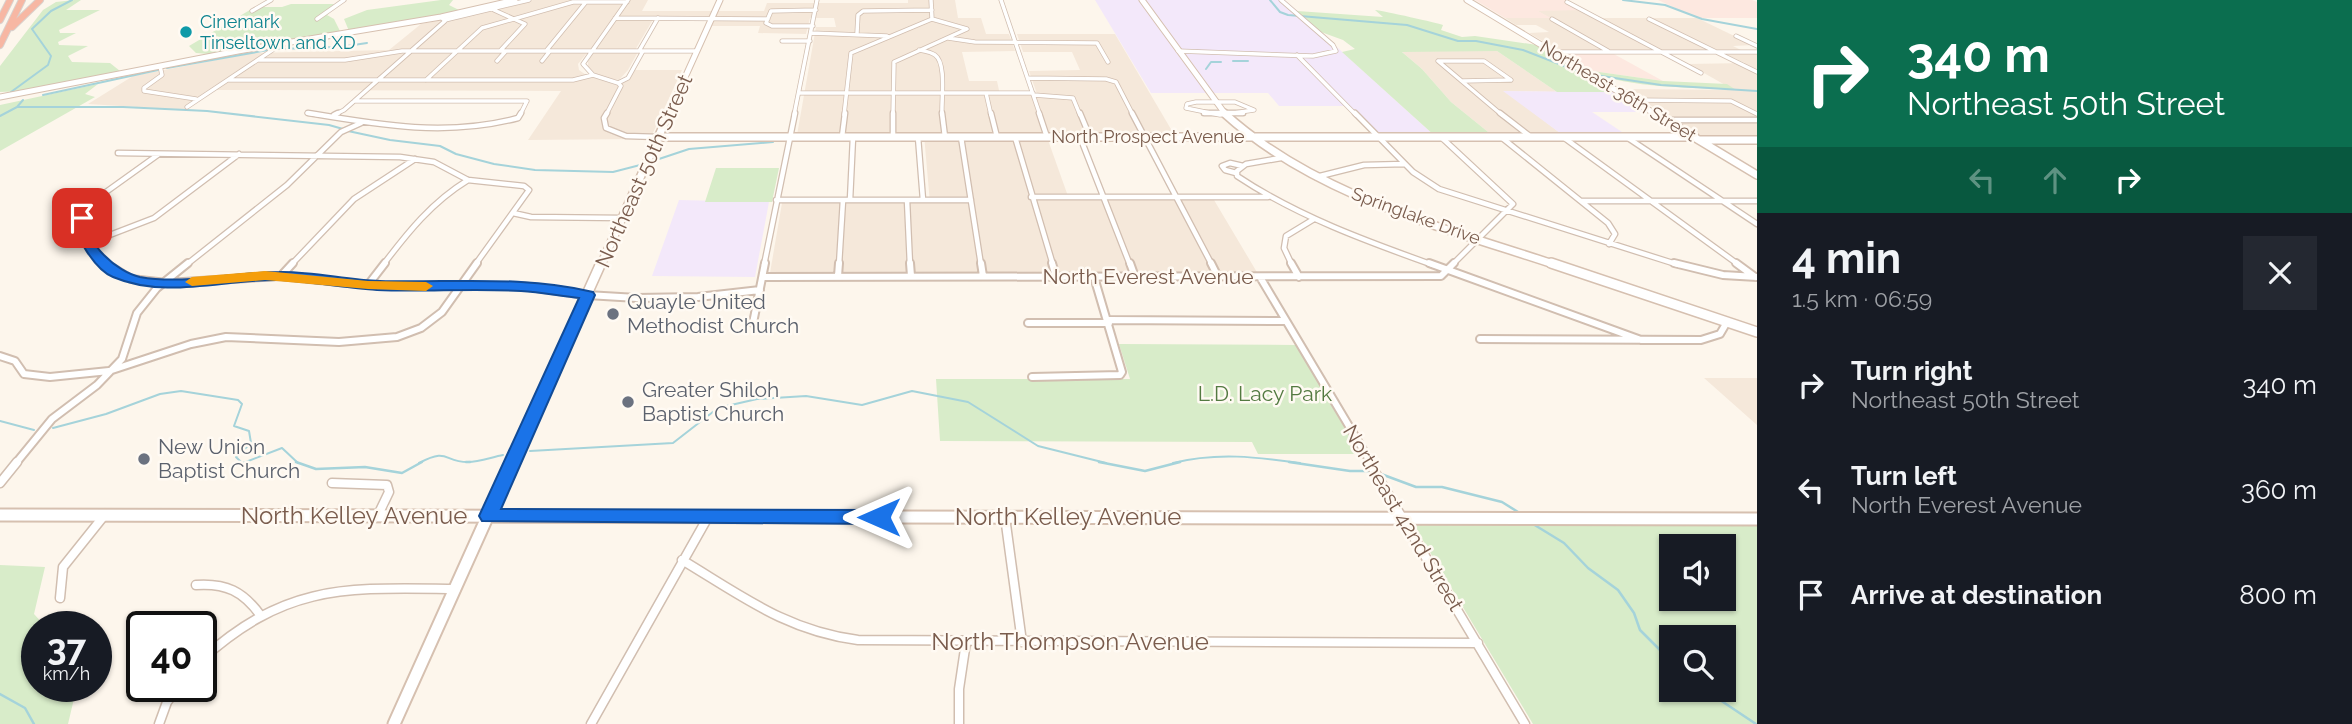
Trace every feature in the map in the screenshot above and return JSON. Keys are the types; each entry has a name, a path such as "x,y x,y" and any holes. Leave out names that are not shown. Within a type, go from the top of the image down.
{"highway":[{"path":"0,20 10,0"},
{"path":"0,45 22,0"},
{"path":"5,34 40,0"}],"street":[{"path":"252,11 271,0"},
{"path":"317,19 344,0"},
{"path":"332,116 354,101 443,19 514,0"},
{"path":"0,97 275,44 493,10 529,0"},
{"name":"Northeast 50th Street","path":"394,724 720,0"},
{"path":"753,323 817,0"},
{"path":"931,0 932,19"},
{"path":"1002,0 1047,137"},
{"name":"Springlake Drive","path":"1142,0 1225,114 1251,138 1316,177 1389,209 1757,332"},
{"path":"1178,51 1326,55 1337,50 1281,0"},
{"name":"Northeast 36th Street","path":"1470,0 1757,176"},
{"path":"627,1 583,64 593,75 618,83 628,78 658,18"},
{"path":"426,80 480,29 571,3 627,1"},
{"path":"542,61 586,2"},
{"path":"1567,2 1702,73"},
{"path":"486,8 516,18 525,24 497,61"},
{"path":"813,26 768,26 768,19 772,10 816,10"},
{"path":"857,33 858,15 863,11 932,10"},
{"path":"615,18 768,19"},
{"path":"842,137 850,53 932,19 967,29 894,62 893,137"},
{"path":"1552,19 1609,52"},
{"path":"1649,19 1757,72"},
{"path":"811,33 857,33 889,37"},
{"path":"1736,36 1757,46"},
{"path":"948,38 965,42 1097,43 1108,62"},
{"path":"782,41 810,41"},
{"path":"187,107 276,48 275,44"},
{"path":"919,50 939,57 943,77 940,93 945,137"},
{"path":"258,60 345,60 411,51 697,51"},
{"path":"1554,52 1757,52"},
{"path":"1297,55 1405,164 1421,179 1439,189 1698,271 1756,277"},
{"path":"1462,80 1511,80 1484,61 1438,61 1481,99 1531,137"},
{"path":"160,66 162,75 143,90 167,93 181,99 198,99"},
{"path":"228,80 573,80 593,75"},
{"path":"1028,78 1109,79 1117,83 1219,277"},
{"name":"North Prospect Avenue","path":"618,83 621,86 604,118 605,126 620,135 659,137 1627,137 1757,140"},
{"path":"800,93 986,93 1073,98 1090,138"},
{"path":"986,93 997,137"},
{"path":"1634,100 1731,101 1757,114"},
{"path":"307,113 361,123 452,131 490,127 521,116 519,111 527,101 354,101"},
{"path":"1196,102 1216,102 1244,103 1254,108 1250,113 1225,114 1194,112 1186,106 1196,102"},
{"path":"1665,120 1757,120"},
{"path":"0,482 52,419 111,371 127,351 139,308 163,283 279,191 344,130 361,123"},
{"path":"838,276 853,137"},
{"path":"918,137 923,200"},
{"path":"1015,137 1056,277"},
{"path":"1501,137 1613,229 1615,234 1609,244"},
{"path":"1563,137 1756,277"},
{"path":"1627,137 1757,224"},
{"path":"961,138 983,276"},
{"path":"1080,138 1135,277"},
{"path":"1441,138 1513,204 1449,271"},
{"path":"0,356 15,361 24,374 36,377 111,371 186,345 222,337 310,340 390,338 421,328 436,318 528,192 526,187 468,180 434,162 415,159 240,153 118,153"},
{"path":"161,153 88,208 80,227 89,243 116,274 131,279 163,283 281,276 368,285 522,286 588,295 681,299 760,290"},
{"path":"89,243 154,218 240,153"},
{"path":"1281,158 1243,166 1227,163 1222,166 1227,172 1236,173 1245,184 1314,219 1641,340"},
{"path":"281,276 354,199 415,159"},
{"path":"1316,177 1364,165 1405,164"},
{"path":"1236,173 1243,166"},
{"path":"368,285 430,208 445,194 468,180"},
{"path":"1031,197 1269,197"},
{"path":"776,200 971,200"},
{"path":"907,200 911,276"},
{"path":"1581,201 1757,201"},
{"path":"513,214 531,217 622,218"},
{"path":"1299,277 1282,250 1282,241 1285,234 1314,219"},
{"name":"North Everest Avenue","path":"762,277 1431,277 1449,271"},
{"path":"1032,377 1116,377 1122,372 1094,277"},
{"name":"Northeast 42nd Street","path":"1260,277 1525,724"},
{"path":"1028,323 1286,321"},
{"path":"1480,340 1713,337 1720,334 1727,322"},
{"path":"332,483 387,485 389,492 377,516"},
{"name":"North Kelley Avenue","path":"0,515 1757,519"},
{"path":"60,598 63,567 104,516"},
{"path":"591,724 708,517"},
{"path":"1005,517 1022,642"},
{"name":"North Thompson Avenue","path":"682,560 773,615 813,632 878,642 1478,643"},
{"path":"196,585 222,584 238,591 261,616"},
{"path":"217,647 261,616 305,598 338,590 456,589"},
{"path":"959,724 959,689 966,642"},
{"path":"159,724 167,702"}],"shaded area":[{"path":"533,0 648,0 642,11 764,11 767,3 908,3 908,0 955,0 958,18 981,18 986,34 1009,34 1015,51 962,52 969,81 997,81 1000,95 1037,94 1029,71 1080,70 1072,52 1023,52 1017,34 1115,34 1175,136 1048,140 1069,199 1214,200 1258,274 770,273 782,203 930,203 924,135 797,135 816,27 836,27 834,18 810,18 806,34 758,33 760,26 712,26 716,17 655,16 634,52 638,52 628,70 619,80 602,77 588,69 588,61 595,51 587,53 578,64 579,70 616,85 629,80 635,70 682,70 652,135 639,136 637,139 528,140 561,91 215,90 186,110 88,104 133,76 253,53 389,50 421,24"},
{"path":"1095,0 1285,0 1435,136 1377,134 1348,106 1279,106 1268,93 1151,93"},
{"path":"1475,0 1564,0 1584,10 1538,11 1551,18 1505,18"},
{"path":"1658,0 1752,0 1757,2 1757,18 1697,18"},
{"path":"1536,10 1584,10 1599,18 1697,18 1753,45 1733,46 1749,54 1757,54 1757,137 1702,137 1624,89 1734,90 1688,64 1745,63 1718,51 1558,50 1529,33 1549,32 1536,25 1516,25 1505,18 1549,18"},
{"path":"1401,51 1497,51 1557,92 1505,91 1564,136 1493,136 1451,102 1422,69"},
{"path":"1612,53 1663,81 1592,71 1563,54"},
{"path":"1503,91 1613,92 1646,112 1592,112 1628,136 1564,136"},
{"path":"679,200 769,202 755,277 652,276"},
{"path":"1704,378 1757,378 1757,425"}],"green space":[{"path":"81,0 66,10 100,10 59,30 60,33 76,33 58,42 59,45 88,46 68,56 72,62 110,63 120,71 25,91 0,92 0,66 43,10 56,2"},
{"path":"453,0 449,5 463,12 349,31 344,19 367,10"},
{"path":"291,4 334,4 326,11 330,12 327,15 334,19 340,31 209,54 196,53 189,46 255,7 282,7"},
{"path":"1375,10 1443,25 1441,30 1462,37 1475,36 1537,45 1613,92 1557,92 1497,51 1402,52 1422,69 1451,102 1493,136 1435,136 1342,52 1355,49 1343,40 1321,32 1297,11 1383,17"},
{"path":"1592,71 1663,81 1727,84 1736,90 1642,84 1606,77"},
{"path":"98,84 85,94 95,97 0,151 0,105"},
{"path":"716,168 779,168 772,202 705,202"},
{"name":"L.D. Lacy Park","path":"1119,344 1296,345 1360,454 1258,454 1252,442 940,441 936,379 1130,379"},
{"path":"1413,524 1757,524 1757,724 1533,724"},
{"path":"0,565 45,567 35,611 21,611 21,702 73,702 68,724 0,724"}],"waterway":[{"path":"11,92 48,65 51,56 32,29 51,11 72,0"},
{"path":"1270,0 1280,12 1288,15 1407,25 1458,41 1476,41 1523,50 1582,73"},
{"path":"1623,0 1665,5 1702,19 1757,29"},
{"path":"277,49 340,47 367,43"},
{"path":"167,68 268,50"},
{"path":"1233,61 1248,61"},
{"path":"1206,69 1211,62 1221,62"},
{"path":"43,95 158,70"},
{"path":"1595,75 1661,85 1757,91"},
{"path":"17,107 23,100"},
{"path":"0,116 17,107"},
{"path":"17,107 123,107 207,111 329,125 343,129"},
{"path":"348,131 390,140 440,146 456,154 494,164 535,170 613,172 644,164"},
{"path":"650,162 689,149 773,142"},
{"path":"53,428 106,414 160,394 181,391 238,400 242,404 234,426 249,431 251,443 236,457 242,463"},
{"path":"530,451 673,443 718,408 757,399 806,396 862,405 912,391 968,402 1038,446 1106,463"},
{"path":"0,421 34,430"},
{"path":"243,463 282,448 297,463"},
{"path":"468,462 503,455"},
{"path":"419,463 436,456 468,462"},
{"path":"1173,463 1221,457 1253,457 1300,463"},
{"path":"240,462 248,462"},
{"path":"297,463 316,469 365,467 402,473 422,462"},
{"path":"1099,462 1145,471 1180,462"},
{"path":"1289,462 1350,471 1369,471"},
{"path":"1381,474 1416,487 1442,487 1502,502 1518,512"},
{"path":"1533,524 1564,543 1588,568 1618,590 1634,613 1640,630 1659,649"},
{"path":"0,694 25,708 34,724"},
{"path":"1723,702 1756,724"}],"slow traffic":[{"path":"192,282 265,276 368,285 426,286"}],"place":[{"name":"Cinemark Tinseltown and XD","path":"186,32"},
{"name":"Quayle United Methodist Church","path":"613,314"},
{"name":"Greater Shiloh Baptist Church","path":"628,402"},
{"name":"New Union Baptist Church","path":"144,459"}],"route":[{"path":"82,218 80,227 83,235 107,267 116,274 139,281 174,283 281,276 377,286 522,286 588,295 489,516 879,517"}]}
